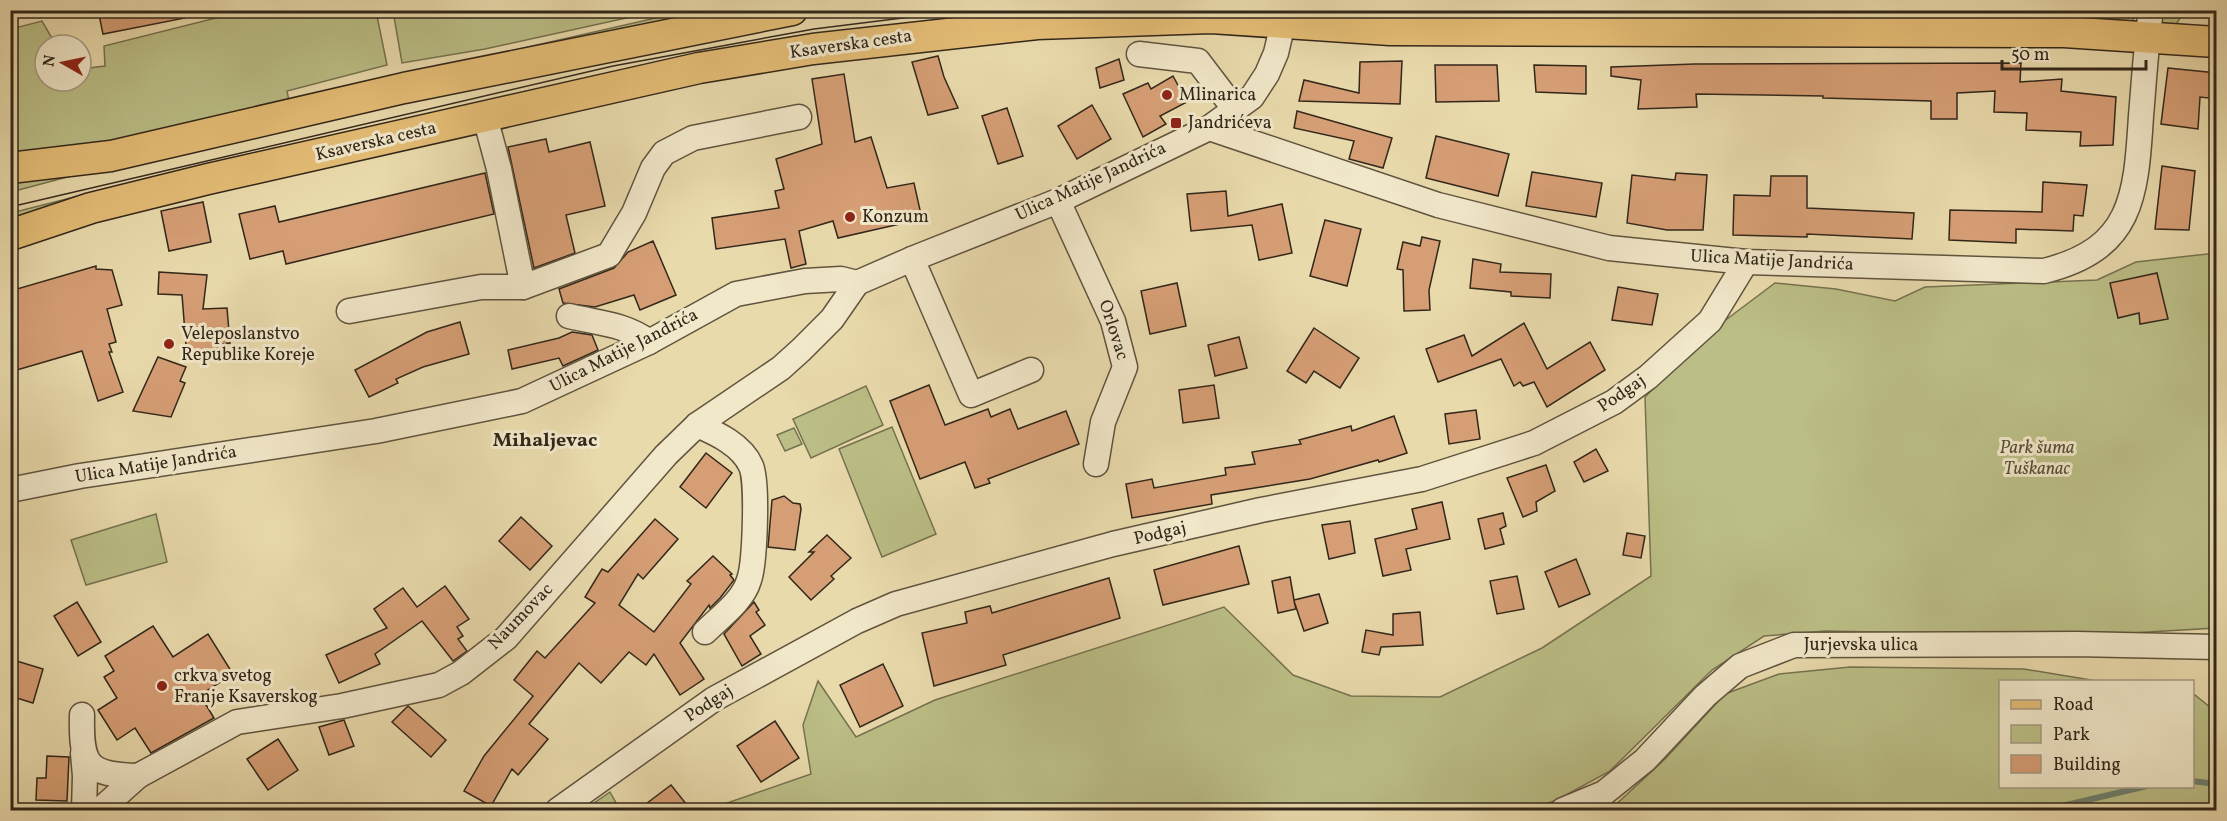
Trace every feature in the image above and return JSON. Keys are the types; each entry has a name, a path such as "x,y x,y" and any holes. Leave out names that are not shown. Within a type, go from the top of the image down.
{"main road":[{"path":"10,168 111,156 404,88 792,10"},
{"name":"Ksaverska cesta","path":"10,235 109,204 742,60 960,30 1093,21 1285,17 1439,31 1987,31 2149,24 2217,42"}],"street":[{"name":"Ulica Matije Jandrića","path":"10,490 80,476 376,431 522,401 649,342 736,294 805,281 841,279 857,283 1058,201 1209,129 1252,97 1267,74 1285,17"},
{"name":"Ulica Matije Jandrića","path":"1209,129 1438,205 1609,248 1746,262 2044,271 2088,256 2118,226 2129,208 2135,189 2149,24"},
{"path":"1138,54 1198,61 1236,111"},
{"path":"484,117 499,169 523,287"},
{"path":"349,311 481,287 523,287 609,255 634,213 654,168 664,153 693,138 799,117"},
{"name":"Orlovac","path":"1058,201 1113,321 1125,366 1103,422 1096,464"},
{"path":"912,259 971,395 1031,370"},
{"name":"Podgaj","path":"558,810 714,699 857,621 896,604 1113,544 1261,510 1422,479 1534,443 1614,402 1648,377 1710,321 1746,262"},
{"name":"Naumovac","path":"100,810 138,776 237,722 342,706 439,685 461,673 506,638 666,455 697,425 794,356 832,319 857,283"},
{"path":"569,316 626,327 649,342"},
{"path":"697,425 722,436 738,449 751,465 754,481 750,580 740,597 705,633"},
{"name":"Jurjevska ulica","path":"1563,810 1604,793 1637,766 1705,696 1740,666 1794,645 2076,644 2217,647"},
{"path":"82,715 84,810"},
{"path":"83,753 99,770 110,774 138,776"}],"green space":[{"path":"393,10 658,11 485,49 402,63"},
{"path":"1318,10 2139,11 2130,24 1397,19"},
{"path":"2196,10 2216,13 2216,19 2182,15 2175,26 2160,23 2155,11"},
{"path":"223,11 376,11 387,65 287,91 290,106 131,140 11,156 11,29 42,21 49,33 33,33 33,93 93,93 93,68 105,66 104,46 224,16"},
{"path":"692,11 714,11 470,60 669,15"},
{"path":"86,172 11,192 11,179"},
{"path":"94,192 11,224 11,213"},
{"name":"Park šuma Tuškanac","path":"2216,253 2216,628 2080,636 1826,631 1764,636 1712,670 1610,771 1557,800 1528,810 707,810 811,774 803,725 818,681 856,737 935,700 1224,607 1293,675 1351,696 1440,697 1542,648 1651,576 1645,397 1707,334 1775,283 1836,289 1895,301 1925,287 2097,280 2136,262"},
{"path":"866,386 883,425 811,458 793,419"},
{"path":"892,427 936,534 882,557 839,449"},
{"path":"794,428 802,444 785,451 777,435"},
{"path":"156,514 167,562 86,585 71,540"},
{"path":"1850,667 2024,669 2091,680 1999,680 1999,788 2194,788 2195,695 2216,712 2216,810 1610,810 1665,759 1725,694 1779,674"},
{"path":"610,792 620,810 584,810"}],"building":[{"path":"98,10 184,10 185,18 103,34"},
{"path":"938,56 944,77 958,108 928,115 912,62"},
{"path":"1119,59 1124,80 1100,88 1096,68"},
{"path":"1402,61 1400,104 1299,101 1304,80 1359,93 1360,62"},
{"path":"2021,63 2020,82 2062,79 2061,91 2116,97 2113,145 2080,146 2081,132 2026,130 2027,113 1994,112 1995,91 1957,93 1957,119 1931,119 1931,101 1823,98 1823,96 1696,94 1697,107 1638,109 1641,80 1611,76 1611,67 1695,64"},
{"path":"1435,65 1497,65 1499,101 1436,102"},
{"path":"1534,65 1586,66 1586,94 1536,92"},
{"path":"2168,68 2217,73 2217,99 2200,97 2198,129 2161,124"},
{"path":"844,74 855,142 871,137 887,188 914,183 922,219 838,238 833,221 799,231 806,264 791,268 785,239 716,249 712,218 779,208 775,191 784,189 776,159 822,144 812,79"},
{"path":"1173,76 1187,102 1160,116 1166,124 1143,137 1123,94 1148,83 1151,89"},
{"path":"1092,105 1111,139 1077,159 1058,126"},
{"path":"1007,108 1023,156 998,164 982,116"},
{"path":"1297,111 1392,138 1383,168 1349,159 1354,141 1294,128"},
{"path":"1436,136 1509,154 1498,196 1426,178"},
{"path":"546,139 549,152 590,142 605,206 566,215 575,253 534,268 508,147"},
{"path":"2162,166 2195,171 2189,230 2155,229"},
{"path":"1532,172 1602,183 1596,217 1526,206"},
{"path":"485,173 494,214 286,264 283,251 250,259 239,214 275,206 279,222"},
{"path":"1676,173 1707,175 1703,230 1667,230 1627,223 1632,175 1675,180"},
{"path":"1771,176 1807,176 1807,208 1914,213 1912,239 1807,234 1807,237 1733,235 1734,195 1770,196"},
{"path":"2043,182 2087,185 2083,216 2074,215 2073,231 2016,229 2016,243 1949,240 1950,210 2042,212"},
{"path":"1226,191 1228,216 1282,204 1292,253 1259,260 1252,225 1191,231 1187,194"},
{"path":"203,202 211,242 169,251 161,211"},
{"path":"1325,220 1361,229 1347,286 1310,276"},
{"path":"1422,237 1440,241 1429,290 1430,310 1404,311 1403,270 1397,269 1403,242 1420,246"},
{"path":"653,241 676,295 640,310 634,295 595,307 563,303 559,289 614,268 628,252"},
{"path":"1473,259 1501,264 1500,272 1551,274 1550,298 1511,296 1511,292 1470,288"},
{"path":"96,266 96,269 112,270 122,305 107,309 116,342 109,344 112,352 109,352 123,392 98,401 82,351 10,372 10,291"},
{"path":"159,272 207,275 203,309 227,308 230,343 222,344 223,355 187,358 182,295 158,294"},
{"path":"2157,273 2168,319 2140,324 2139,313 2118,318 2110,283"},
{"path":"1177,283 1186,326 1150,334 1141,291"},
{"path":"1618,287 1658,294 1652,325 1612,320"},
{"path":"460,322 469,354 423,367 396,379 398,383 369,397 355,370 427,332"},
{"path":"1524,323 1547,369 1590,342 1605,370 1547,407 1534,382 1523,386 1520,382 1514,386 1501,359 1438,382 1426,349 1464,335 1472,356"},
{"path":"1314,328 1359,358 1340,388 1314,371 1306,383 1287,371"},
{"path":"572,332 592,335 598,350 563,366 559,358 512,369 508,350 559,338"},
{"path":"1239,337 1247,368 1215,376 1208,345"},
{"path":"158,357 186,367 180,381 185,383 171,417 133,411"},
{"path":"929,385 945,425 988,409 991,417 1010,409 1018,429 1066,411 1079,444 988,479 990,483 975,488 965,462 920,479 890,401"},
{"path":"1214,385 1219,418 1183,423 1179,390"},
{"path":"1476,410 1480,439 1449,444 1445,414"},
{"path":"1394,416 1407,453 1310,479 1211,495 1212,504 1132,518 1126,484 1152,479 1154,488 1226,475 1225,468 1255,464 1252,452 1301,444 1299,440 1351,426 1352,431"},
{"path":"1596,449 1608,471 1584,482 1574,462"},
{"path":"706,453 732,473 706,508 680,487"},
{"path":"1546,465 1555,491 1536,502 1537,511 1523,517 1507,478"},
{"path":"784,496 793,503 800,504 795,550 768,547 772,500"},
{"path":"1442,502 1450,539 1406,549 1411,570 1383,576 1375,539 1417,529 1412,509"},
{"path":"1503,513 1506,526 1500,529 1504,544 1485,549 1478,519"},
{"path":"521,517 552,546 530,570 499,541"},
{"path":"655,519 678,539 643,579 638,574 619,605 654,632 691,584 687,581 713,556 732,574 730,575 734,580 710,608 709,605 680,643 704,679 680,695 654,654 646,665 629,652 601,683 579,663 529,724 548,739 518,775 512,769 491,806 464,791 484,756 533,696 514,680 537,651 545,658 595,603 585,597 602,569 608,572"},
{"path":"1350,521 1355,553 1329,559 1322,525"},
{"path":"1627,533 1645,536 1641,558 1623,555"},
{"path":"827,535 851,558 831,576 834,579 811,600 789,577 814,552 809,552"},
{"path":"1239,546 1249,584 1163,605 1154,570"},
{"path":"1576,559 1590,594 1559,607 1545,572"},
{"path":"1517,576 1524,609 1497,614 1490,581"},
{"path":"1290,577 1294,600 1319,594 1328,623 1304,631 1294,601 1296,609 1278,613 1272,581"},
{"path":"1109,578 1120,618 1003,655 1006,665 934,686 922,633 967,623 965,612 990,606 992,613"},
{"path":"445,586 469,619 457,627 463,636 458,639 467,651 453,661 422,621 375,654 380,664 339,683 326,655 387,628 374,609 403,588 417,607"},
{"path":"77,602 101,642 78,656 54,616"},
{"path":"754,602 759,610 756,612 765,625 750,636 761,654 742,666 724,634"},
{"path":"1420,612 1423,645 1381,647 1379,655 1362,652 1366,630 1393,635 1393,614"},
{"name":"crkva svetog Franje Ksaverskog","path":"153,626 173,657 208,634 233,674 200,695 214,718 151,753 135,728 117,740 98,710 117,698 104,677 114,671 105,656"},
{"path":"10,659 43,669 33,703 10,696"},
{"path":"883,664 903,706 860,727 840,685"},
{"path":"408,706 446,740 431,757 392,722"},
{"path":"344,720 354,746 329,755 319,727"},
{"path":"775,721 799,758 761,782 737,746"},
{"path":"278,739 298,770 268,790 247,759"},
{"path":"47,756 69,757 67,801 36,800 37,778 46,778"},
{"path":"671,785 691,810 638,810"}],"waterway":[{"path":"2194,781 2216,784"},
{"path":"2045,810 2138,788"}],"tram line":[{"path":"10,207 613,66 814,29 967,10"}],"place":[{"name":"Mlinarica","path":"1167,95"},
{"name":"Jandrićeva","path":"1176,123"},
{"name":"Konzum","path":"850,217"},
{"name":"Veleposlanstvo Republike Koreje","path":"169,344"},
{"name":"crkva svetog Franje Ksaverskog","path":"162,686"}],"district":[{"name":"Mihaljevac","path":"545,441"}]}
